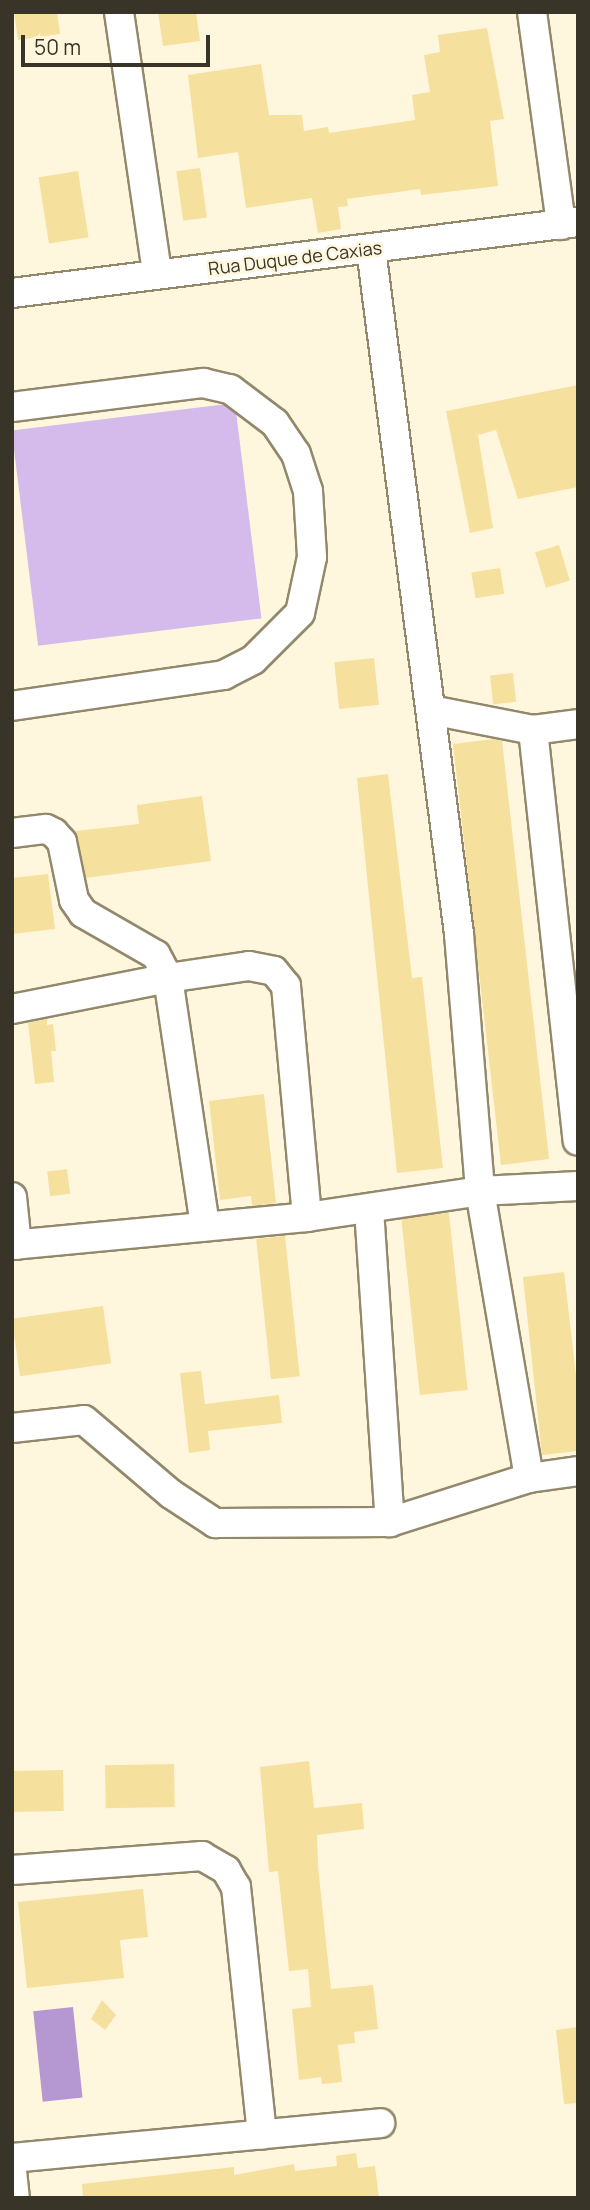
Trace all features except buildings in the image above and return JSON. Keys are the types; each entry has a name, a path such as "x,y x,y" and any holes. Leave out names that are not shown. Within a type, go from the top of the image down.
{"street":[{"path":"119,12 157,274"},
{"path":"532,12 569,224"},
{"name":"Rua Duque de Caxias","path":"12,293 569,224"},
{"path":"371,249 459,934 480,1191 529,1478"},
{"path":"12,407 204,383 230,389 275,423 296,454 308,491 312,557 300,613 253,660 224,675 12,706"},
{"path":"430,710 533,730 578,724"},
{"path":"533,730 578,1141"},
{"path":"12,833 46,829 54,833 62,842 75,900 83,913 156,955 168,978 205,1226"},
{"path":"12,1009 168,978 248,966 265,967 281,978 286,986 307,1217"},
{"path":"12,1197 15,1245 307,1217 480,1191 578,1186"},
{"path":"369,1209 390,1522"},
{"path":"12,1428 84,1420 171,1494 215,1523 390,1522 529,1478 578,1471"},
{"path":"12,1870 202,1856 226,1870 236,1887 262,2134"},
{"path":"12,2158 380,2123"},
{"path":"12,2171 15,2198"}],"shaded area":[{"path":"235,403 261,618 38,646 12,430"},
{"path":"73,2007 83,2098 43,2102 33,2011"}]}
